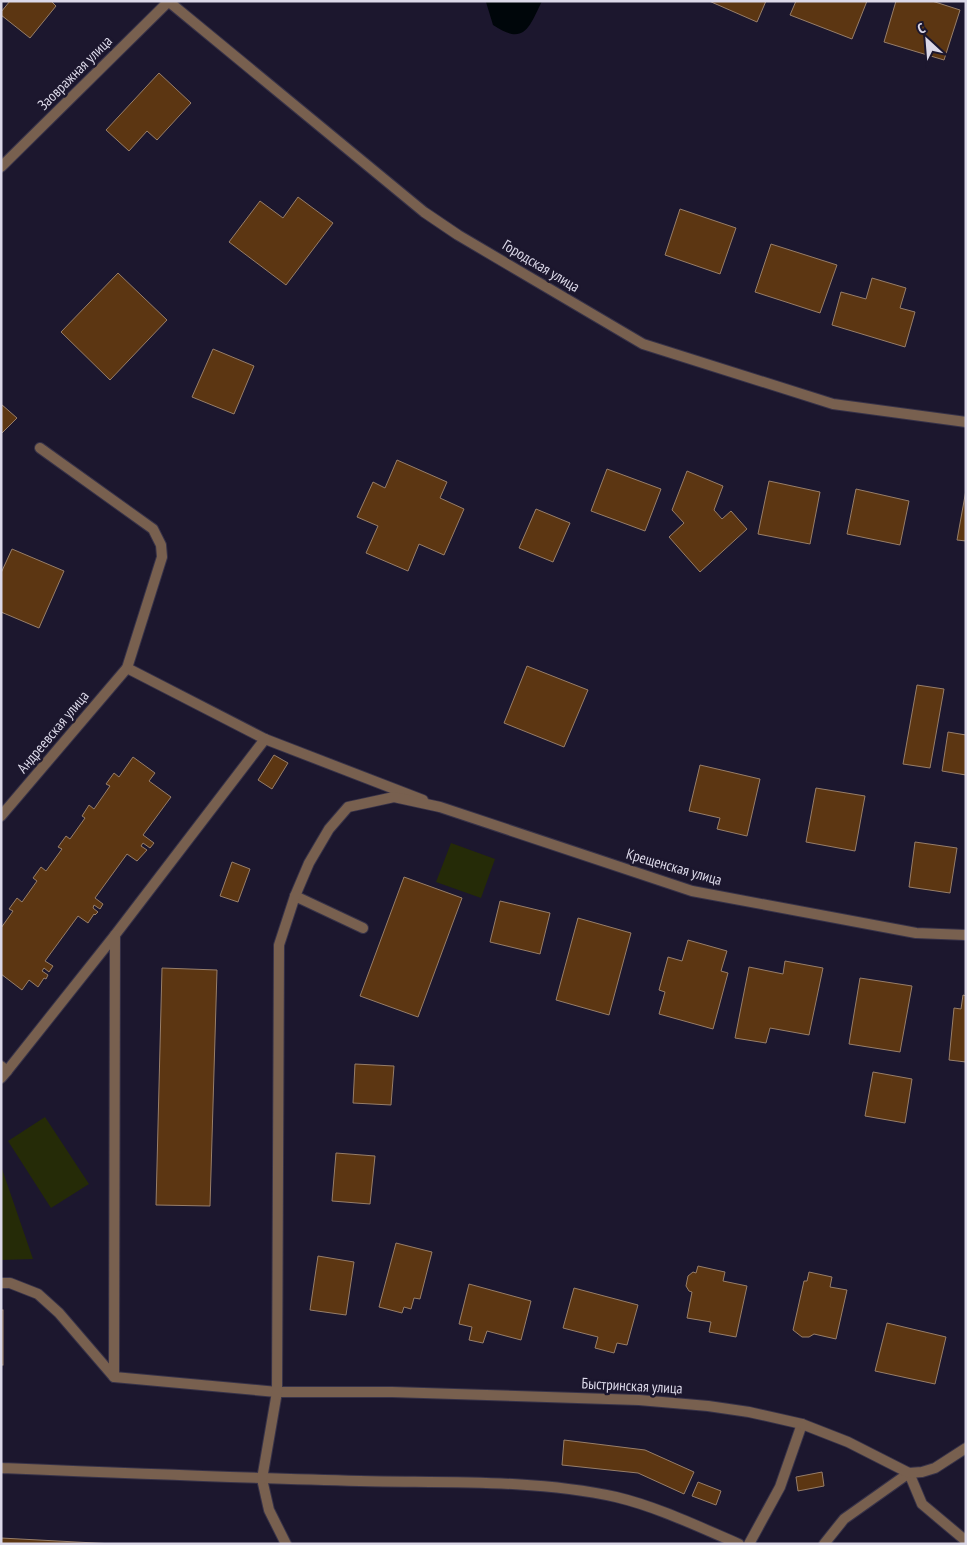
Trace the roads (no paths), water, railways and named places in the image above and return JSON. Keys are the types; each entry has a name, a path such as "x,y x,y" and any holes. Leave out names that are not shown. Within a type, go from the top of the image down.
{"street":[{"name":"Заовражная улица","path":"1,167 169,1"},
{"name":"Городская улица","path":"169,1 424,212 458,235 643,344 832,404 966,422"},
{"path":"40,448 153,530 161,545 162,557 127,668 266,739 440,807"},
{"name":"Андреевская улица","path":"1,816 127,668"},
{"path":"3,1072 115,935 266,739"},
{"path":"286,1544 269,1510 262,1479 277,1392 279,944 295,896 309,864 329,829 348,807 394,797 440,807"},
{"name":"Крещенская улица","path":"440,807 692,891 916,933 966,935"},
{"path":"295,896 363,928"},
{"path":"114,1377 115,935"},
{"path":"1,1283 10,1283 38,1294 59,1313 114,1377"},
{"name":"Быстринская улица","path":"114,1377 277,1392 383,1392 639,1400 708,1406 750,1412 802,1424 848,1442 909,1474"},
{"path":"749,1544 780,1487 802,1424"},
{"path":"824,1544 844,1520 909,1474 935,1468 966,1448"},
{"path":"1,1468 262,1479 523,1485 578,1490 617,1498 656,1510 739,1544"},
{"path":"909,1474 922,1504 966,1541"}]}
